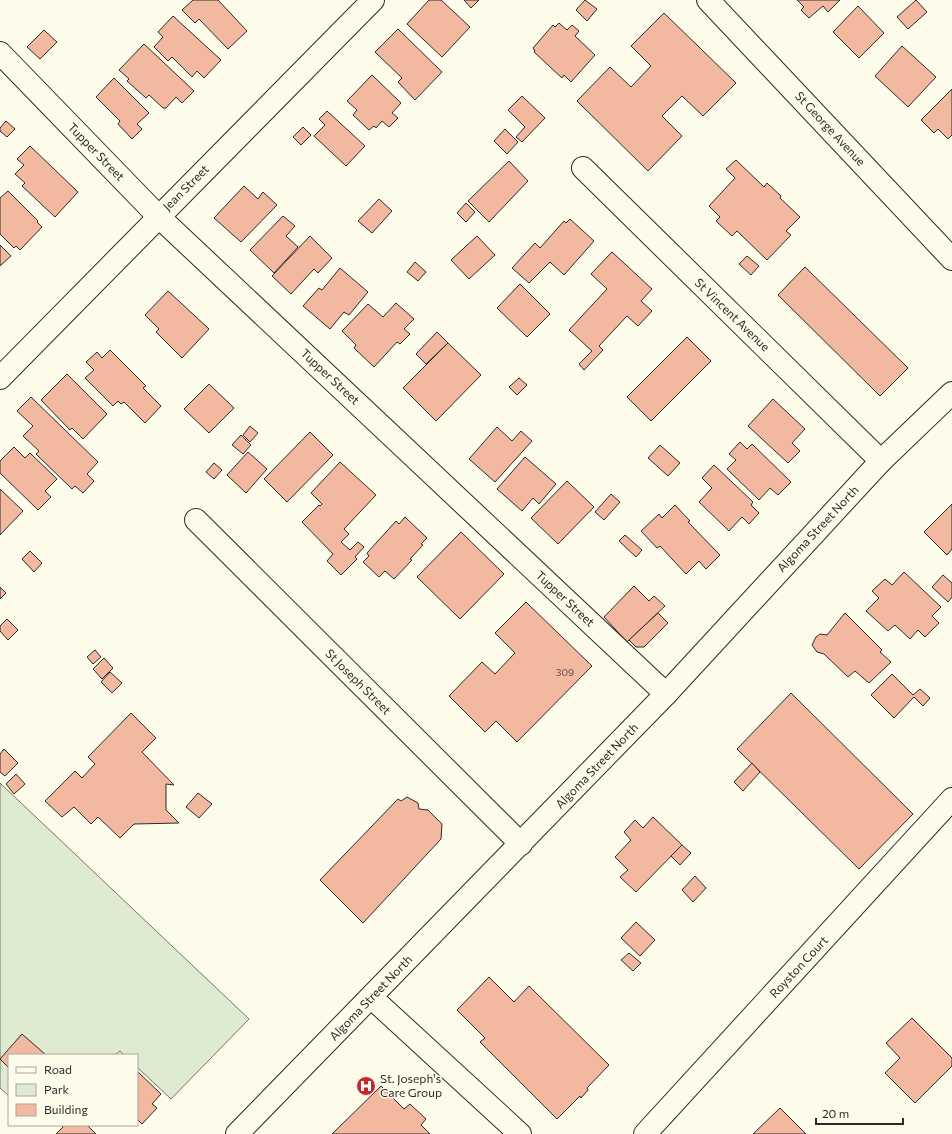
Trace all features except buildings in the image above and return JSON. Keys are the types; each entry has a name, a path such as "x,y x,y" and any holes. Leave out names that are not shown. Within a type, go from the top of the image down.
{"street":[{"name":"Jean Street","path":"0,378 158,216 373,0"},
{"name":"St George Avenue","path":"708,0 952,259"},
{"name":"Tupper Street","path":"0,53 158,216 666,694"},
{"name":"St Vincent Avenue","path":"583,168 881,461"},
{"name":"Algoma Street North","path":"237,1134 372,998 666,694 881,461 952,393"},
{"name":"St Joseph Street","path":"196,520 521,844"},
{"name":"Royston Court","path":"645,1134 952,799"},
{"path":"372,998 520,1134"}],"green space":[{"path":"0,783 249,1019 171,1099 138,1068 138,1054 123,1054 120,1051 116,1054 8,1054 8,1095 0,1088"}],"place":[{"name":"St. Joseph's Care Group","path":"366,1086"}]}
